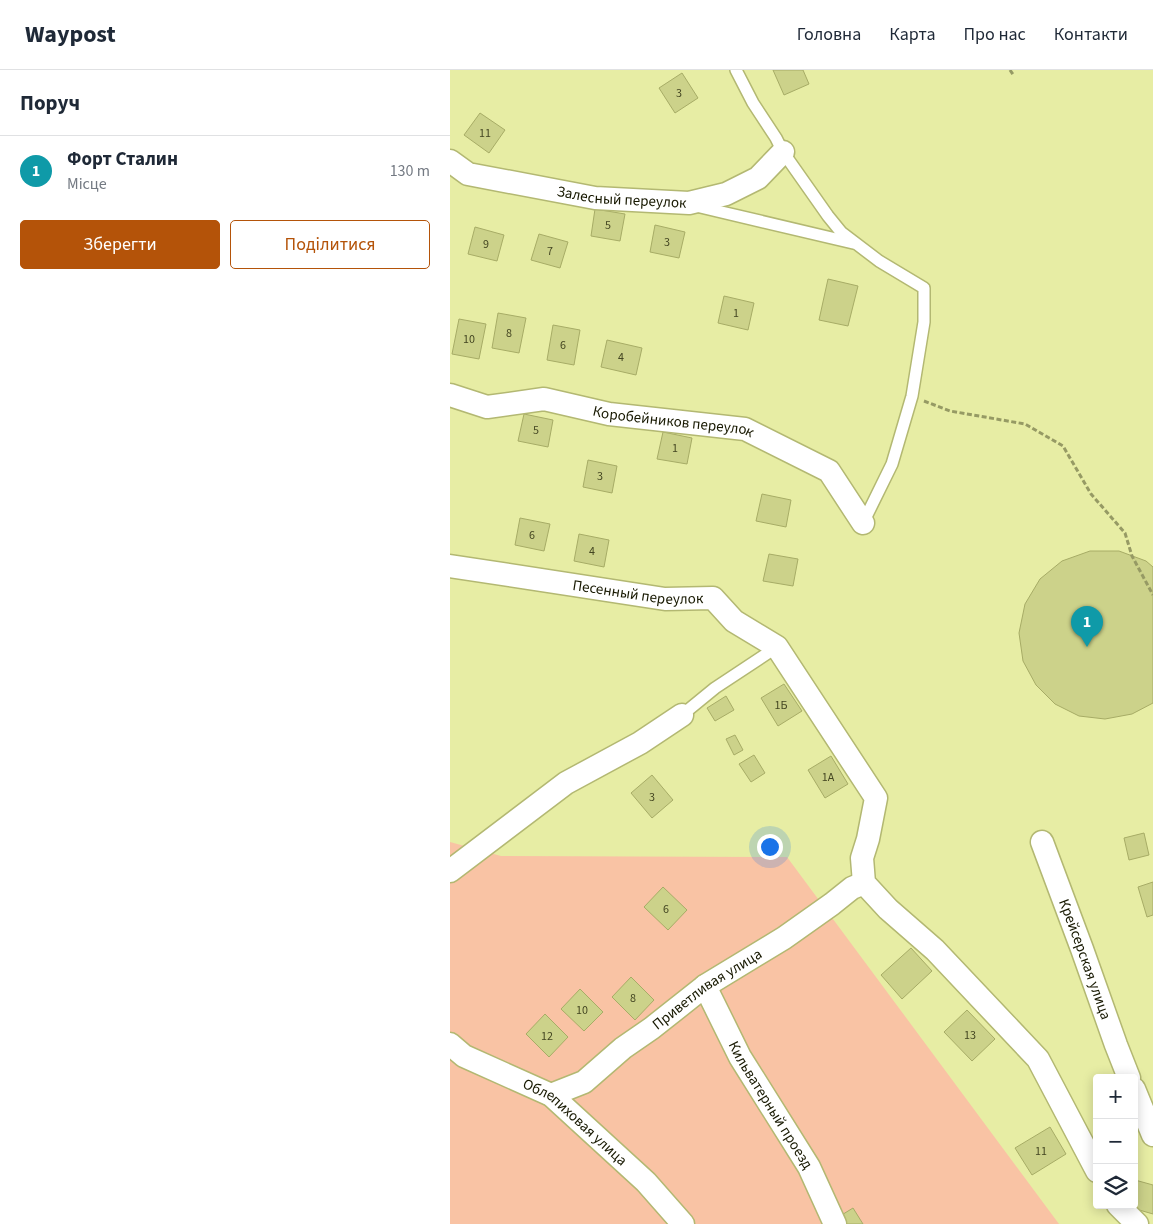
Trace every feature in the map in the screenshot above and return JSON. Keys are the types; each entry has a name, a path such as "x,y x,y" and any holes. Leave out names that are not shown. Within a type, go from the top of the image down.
{"street":[{"name":"Залесный переулок","path":"450,161 468,174 595,198 689,203 726,194 758,178 784,152"},
{"name":"Коробейников переулок","path":"450,395 487,407 544,399 609,414 745,430 829,471 863,523"},
{"name":"Песенный переулок","path":"450,566 666,599 713,598 734,621 778,647 876,798 862,858 864,883"},
{"path":"450,871 566,783 640,743 682,715"},
{"name":"Крейсерская улица","path":"1042,842 1127,1074"},
{"path":"864,883 888,909 935,950 1038,1059 1093,1164"},
{"name":"Приветливая улица","path":"551,1095 584,1082 623,1048 652,1028 705,986 784,938 852,888 864,883"},
{"name":"Кильватерный проезд","path":"705,986 740,1057 809,1167 835,1224"},
{"name":"Облепиховая улица","path":"450,1044 464,1056 551,1095 646,1182 683,1224"},
{"path":"1138,1099 1153,1135"},
{"path":"1122,1209 1137,1224"}],"lane":[{"path":"736,70 753,103 784,152 841,232 879,261 924,288 924,322 912,396 892,464 863,523"},
{"path":"684,203 857,244"},
{"path":"682,715 715,688 778,647"}],"path":[{"path":"1010,70 1014,76"},
{"path":"912,396 950,411 1025,424 1063,446 1091,494 1125,533 1132,556 1153,595"}],"shaded area":[{"path":"450,842 501,856 787,857 1059,1224 450,1224"}],"building":[{"path":"773,70 803,70 809,84 784,95"},
{"path":"682,73 698,98 675,113 659,88"},
{"path":"480,113 505,130 489,153 464,135"},
{"path":"595,209 625,214 620,241 591,236"},
{"path":"655,225 685,232 679,258 650,252"},
{"path":"475,227 504,235 497,261 468,254"},
{"path":"539,234 568,242 560,268 531,260"},
{"path":"828,279 858,286 848,326 819,320"},
{"path":"724,296 754,303 748,330 718,323"},
{"path":"498,313 526,318 519,353 492,348"},
{"path":"459,319 486,324 479,359 452,354"},
{"path":"553,325 580,330 574,365 547,360"},
{"path":"607,340 642,348 636,375 601,367"},
{"path":"524,414 553,420 548,447 518,441"},
{"path":"663,432 692,438 687,464 657,459"},
{"path":"588,460 617,466 612,493 583,487"},
{"path":"762,494 791,500 786,527 756,521"},
{"path":"520,518 550,524 544,551 515,545"},
{"path":"579,534 609,540 604,567 574,561"},
{"path":"1090,551 1119,551 1146,561 1153,567 1153,703 1132,714 1105,719 1079,716 1055,704 1036,685 1023,661 1019,633 1025,604 1040,579 1062,561"},
{"path":"769,554 798,559 793,586 763,581"},
{"path":"784,684 802,711 778,726 761,698"},
{"path":"726,696 734,710 715,721 707,708"},
{"path":"735,735 743,750 734,755 726,739"},
{"path":"754,755 765,773 751,782 739,764"},
{"path":"831,756 848,784 825,798 808,770"},
{"path":"652,775 673,800 652,818 631,793"},
{"path":"1144,833 1149,855 1129,860 1124,838"},
{"path":"1153,882 1153,915 1147,917 1138,887"},
{"path":"663,887 687,910 668,930 644,907"},
{"path":"911,948 932,971 902,999 881,975"},
{"path":"631,977 654,1000 635,1020 612,997"},
{"path":"580,989 603,1012 584,1031 561,1009"},
{"path":"967,1010 995,1039 972,1061 944,1032"},
{"path":"545,1014 568,1037 549,1057 526,1034"},
{"path":"1050,1127 1066,1154 1032,1175 1015,1148"},
{"path":"1138,1181 1153,1185 1153,1214 1136,1209 1138,1209"},
{"path":"853,1208 863,1224 827,1224"}],"place":[{"name":"Форт Сталин","path":"1087,647"}]}
